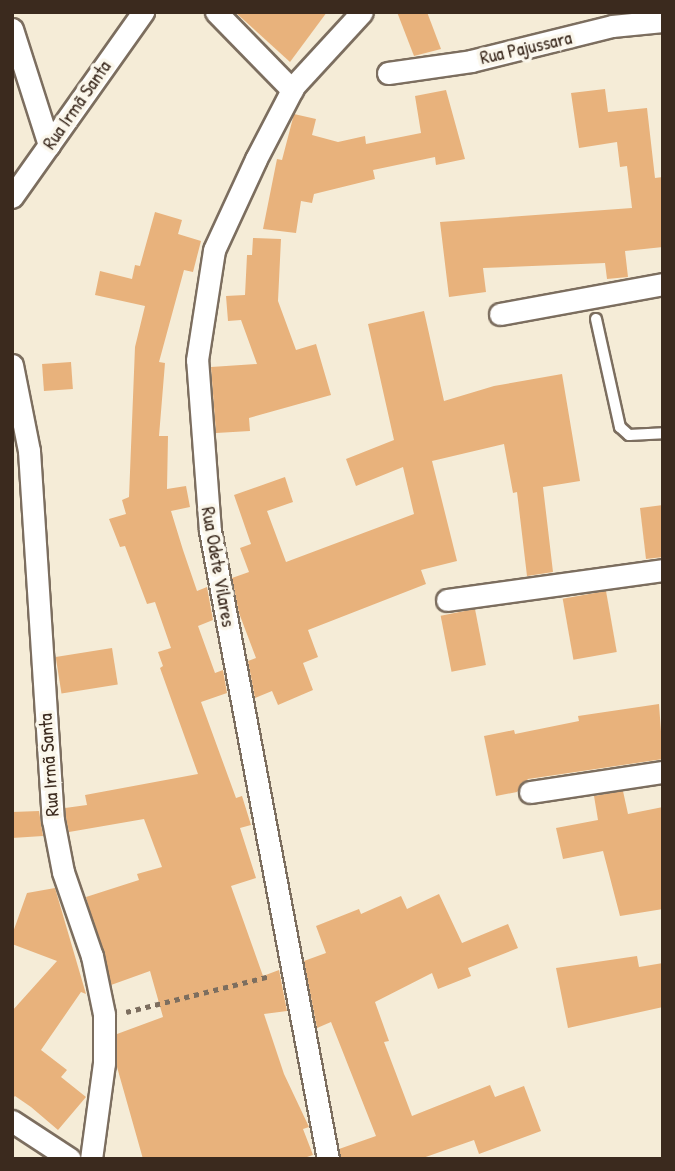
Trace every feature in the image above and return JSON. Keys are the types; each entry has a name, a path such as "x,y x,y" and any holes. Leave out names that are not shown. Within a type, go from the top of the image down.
{"street":[{"name":"Rua Irmã Santa","path":"12,197 143,12"},
{"path":"216,12 292,90"},
{"name":"Rua Odete Vilares","path":"328,1159 209,531 197,360 214,250 292,90 362,12"},
{"name":"Rua Pajussara","path":"388,74 471,61 612,26 663,21"},
{"path":"12,29 49,145"},
{"path":"500,314 663,284"},
{"name":"Rua Irmã Santa","path":"12,365 29,451 53,820 63,872 92,956 104,1014 104,1063 91,1159"},
{"path":"447,600 663,570"},
{"path":"530,792 663,772"},
{"path":"12,1121 70,1159"}],"lane":[{"path":"596,318 620,427 629,435 663,433"}],"path":[{"path":"104,1014 294,971"}],"building":[{"path":"235,12 327,12 290,62"},
{"path":"397,12 427,12 441,49 414,56"},
{"path":"605,89 608,112 647,108 655,178 663,177 663,247 625,251 628,277 607,279 605,263 483,268 486,292 449,297 440,222 632,208 627,166 620,167 617,142 579,148 571,93"},
{"path":"446,90 465,159 436,165 435,157 373,170 375,179 314,194 312,203 301,201 296,233 263,229 277,159 282,160 294,114 316,119 312,135 338,142 365,136 366,144 421,133 415,96"},
{"path":"155,212 182,220 178,234 201,241 193,272 184,270 159,362 165,363 159,436 168,436 167,489 186,486 190,507 171,511 183,550 197,591 207,587 213,620 198,626 215,673 223,670 227,693 201,702 236,798 242,796 251,825 240,828 256,878 231,886 263,976 279,970 287,1011 264,1014 284,1074 309,1127 303,1129 313,1155 301,1159 143,1159 117,1067 117,1034 163,1017 150,971 111,985 86,897 139,880 137,874 162,867 144,819 69,832 66,818 65,808 87,805 85,795 198,774 160,668 163,666 158,652 171,648 155,602 147,604 125,546 120,547 109,519 126,514 122,500 129,497 135,347 145,306 95,295 100,271 132,279 135,265 140,266"},
{"path":"253,238 281,239 278,301 296,350 316,344 331,395 249,418 250,431 216,433 211,367 257,364 241,320 228,321 226,296 245,295 247,255 252,255"},
{"path":"424,311 444,401 494,386 562,374 580,481 543,487 553,572 527,576 517,492 513,493 504,444 432,461 457,561 421,570 426,584 308,630 318,657 303,663 313,690 278,705 272,691 255,698 248,661 256,658 239,613 232,578 249,572 240,548 251,544 234,495 285,477 293,502 267,511 286,562 414,514 403,467 356,486 346,459 394,440 368,324"},
{"path":"71,362 73,389 44,391 42,364"},
{"path":"663,505 663,557 646,559 640,508"},
{"path":"606,591 617,652 573,660 563,599"},
{"path":"475,609 486,665 452,672 441,616"},
{"path":"112,648 118,685 61,693 56,657"},
{"path":"659,704 663,759 528,779 517,792 496,796 484,736 514,730 515,734 579,721 578,716"},
{"path":"623,791 628,814 663,807 663,909 620,916 603,851 563,859 556,828 598,820 594,796"},
{"path":"39,811 43,836 12,838 12,812"},
{"path":"55,888 86,994 81,992 41,1050 67,1070 61,1077 86,1097 58,1130 15,1096 12,1099 12,1011 57,961 12,944 12,935 27,893"},
{"path":"439,894 462,943 508,924 518,948 468,968 471,976 438,989 432,973 375,1002 389,1041 384,1042 412,1116 490,1085 495,1097 524,1086 541,1131 479,1154 474,1140 420,1159 341,1159 339,1149 376,1136 331,1022 317,1028 304,961 326,953 316,926 359,909 361,914 401,896 407,909"},
{"path":"637,956 639,967 663,963 663,1007 568,1028 556,968"}]}
